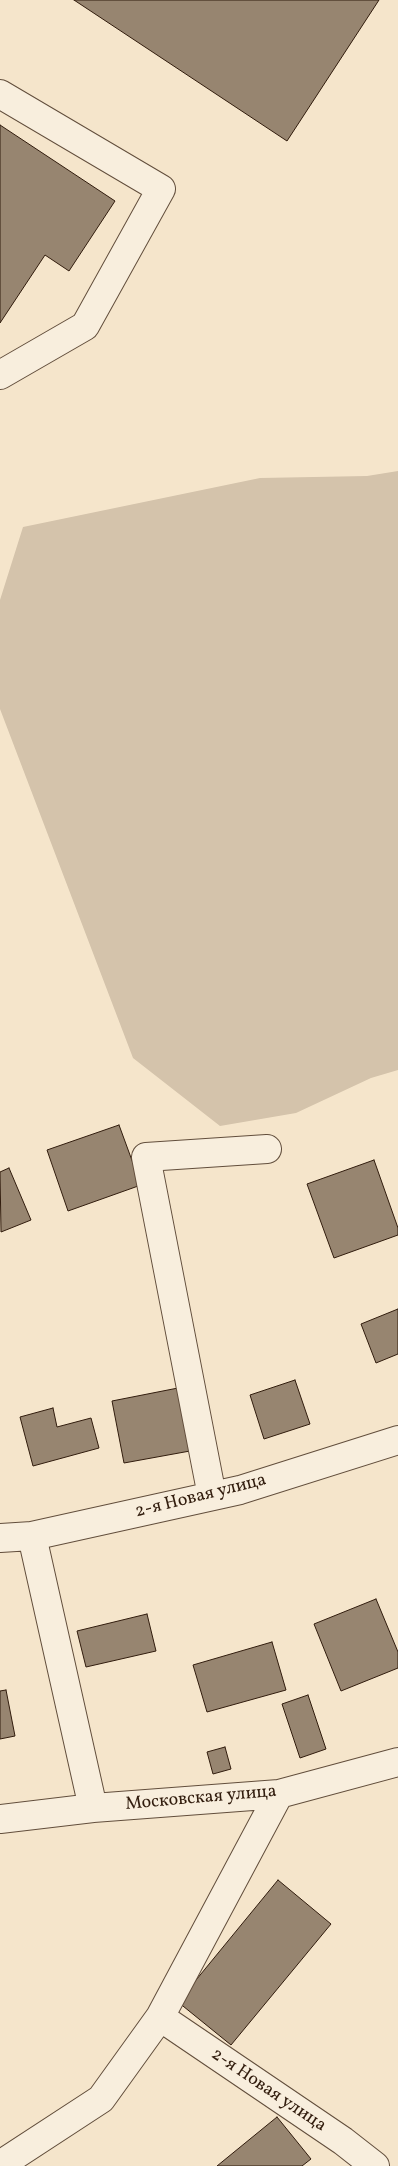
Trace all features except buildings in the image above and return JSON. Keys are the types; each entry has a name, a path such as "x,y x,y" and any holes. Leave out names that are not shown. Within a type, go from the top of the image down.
{"street":[{"path":"0,94 161,189 85,326 0,374"},
{"path":"212,1496 146,1157 266,1149"},
{"name":"2-я Новая улица","path":"0,1538 32,1536 240,1490 398,1440"},
{"path":"32,1536 93,1808"},
{"name":"Московская улица","path":"0,1819 93,1808 279,1794 398,1762"},
{"path":"0,2165 101,2099 160,2017 279,1794"},
{"name":"2-я Новая улица","path":"160,2017 343,2141 376,2166"}],"shaded area":[{"path":"398,471 398,1070 371,1078 296,1113 220,1126 133,1058 0,709 0,600 23,527 260,478 367,476"}]}
